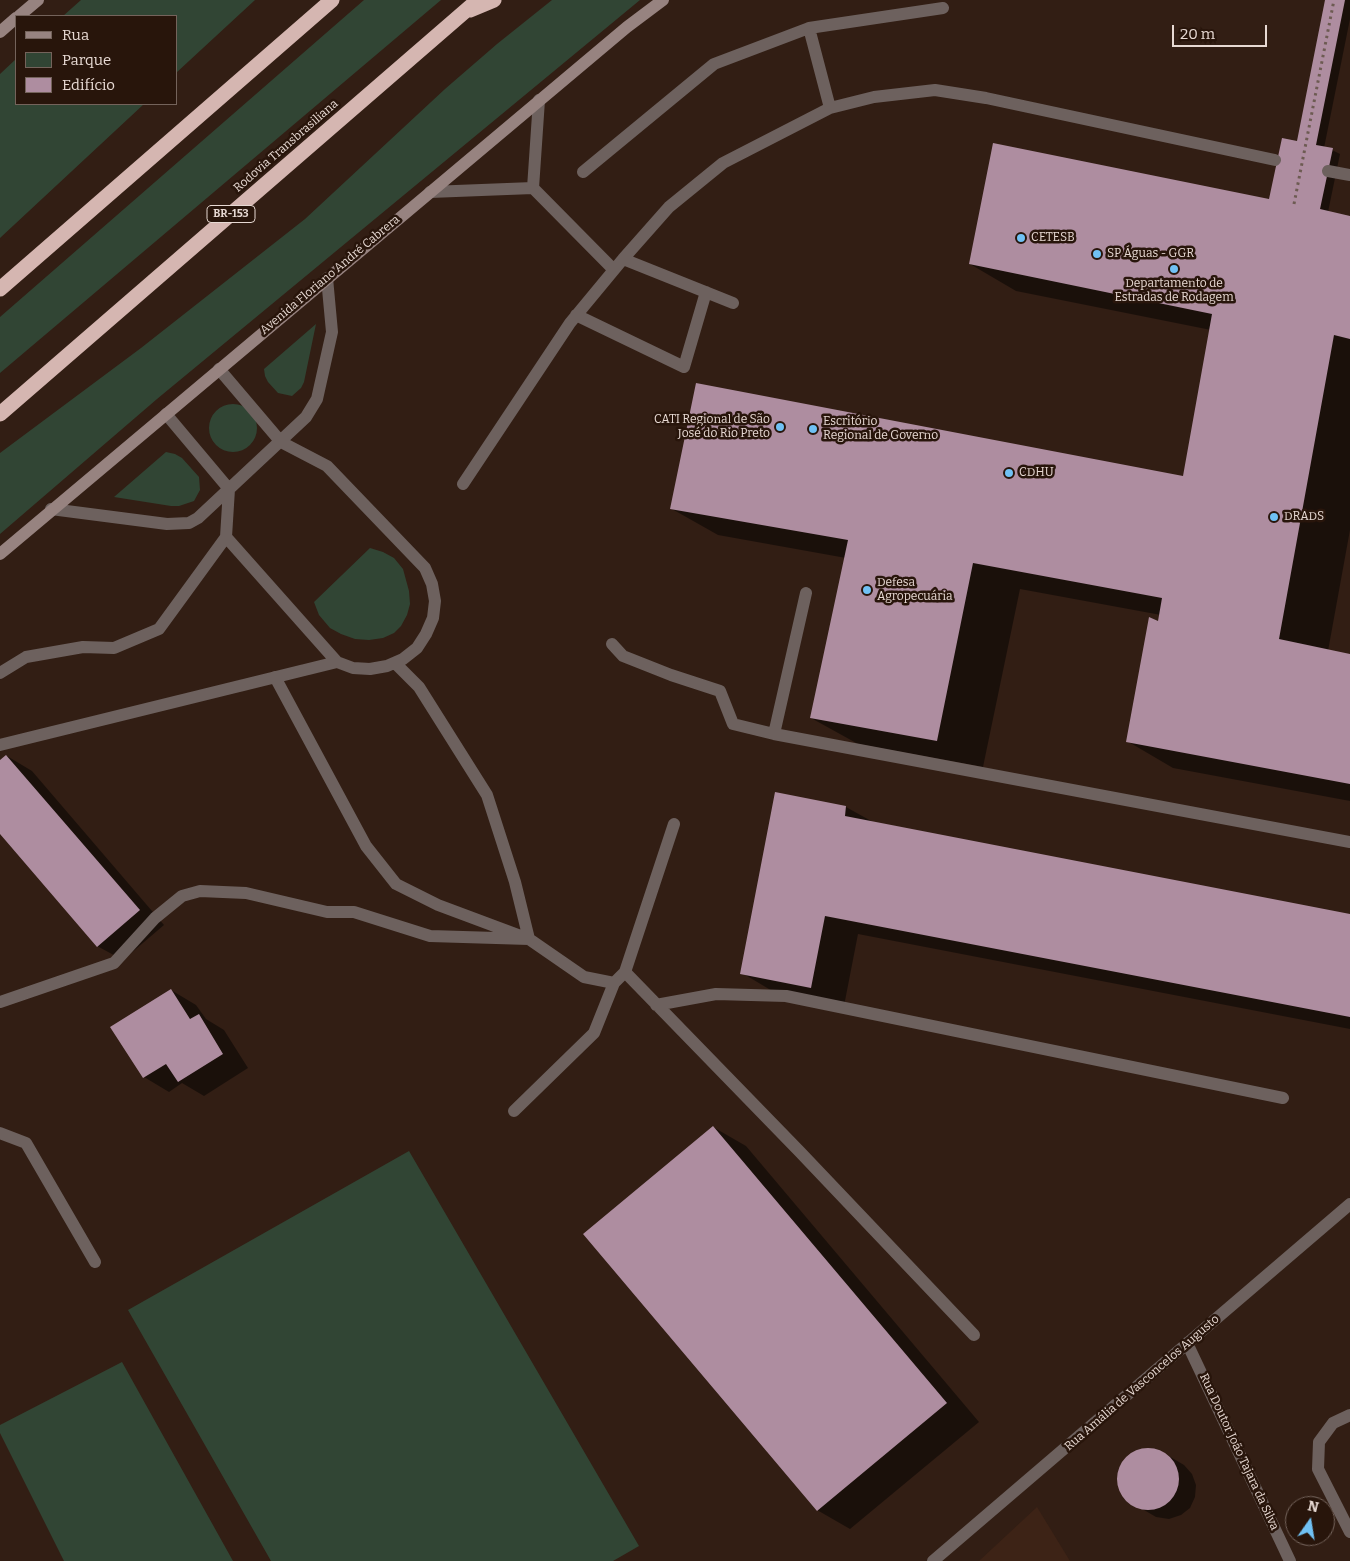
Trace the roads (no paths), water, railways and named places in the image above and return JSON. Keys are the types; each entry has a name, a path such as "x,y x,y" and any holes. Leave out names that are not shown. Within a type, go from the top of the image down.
{"highway":[{"path":"0,290 332,0"},
{"name":"Rodovia Transbrasiliana","path":"0,414 478,0"},
{"path":"462,14 494,0"}],"main road":[{"path":"20,15 38,0"},
{"name":"Avenida Floriano André Cabrera","path":"0,554 627,27 663,0"},
{"path":"0,32 15,20"}],"street":[{"path":"582,172 714,64 809,28 943,8"},
{"path":"809,28 830,108"},
{"path":"463,484 576,315 669,207 723,163 830,108 874,97 935,90 986,98 1276,160"},
{"path":"533,188 540,100"},
{"path":"1328,171 1350,175"},
{"path":"430,192 533,188 614,270"},
{"path":"623,259 733,303"},
{"path":"51,510 167,524 189,523 198,518 306,418 317,399 332,332 327,278"},
{"path":"576,315 684,367 706,292"},
{"path":"219,369 280,442 327,466 426,568 432,584 435,601 433,618 417,648 403,659 387,666 370,669 353,668 337,662 226,537"},
{"path":"0,673 26,657 83,647 114,648 159,629 226,537 229,489 166,414"},
{"path":"774,734 806,593"},
{"path":"612,644 623,656 671,675 720,690 732,724 774,734 1350,842"},
{"path":"0,745 337,662"},
{"path":"395,662 419,687 487,795 515,882 529,939"},
{"path":"275,677 366,846 396,884 438,905 529,939 584,977 614,983"},
{"path":"514,1110 594,1033 614,983 625,972 674,824"},
{"path":"0,1002 114,963 155,918 182,896 200,891 246,894 327,912 354,912 430,936 529,939"},
{"path":"625,972 974,1336"},
{"path":"656,1005 716,994 786,996 1283,1098"},
{"path":"0,1133 26,1143 95,1262"},
{"name":"Rua Amália de Vasconcelos Augusto","path":"933,1561 1350,1204"},
{"name":"Rua Doutor João Tajara da Silva","path":"1187,1344 1290,1561"},
{"path":"1350,1415 1333,1423 1319,1442 1318,1469 1350,1532"}],"place":[{"name":"CETESB","path":"1021,238"},
{"name":"SP Águas - GGR","path":"1097,254"},
{"name":"Departamento de Estradas de Rodagem","path":"1174,269"},
{"name":"CATI Regional de São José do Rio Preto","path":"780,427"},
{"name":"Escritório Regional de Governo","path":"813,429"},
{"name":"CDHU","path":"1009,473"},
{"name":"DRADS","path":"1274,517"},
{"name":"Defesa Agropecuária","path":"867,590"}]}
